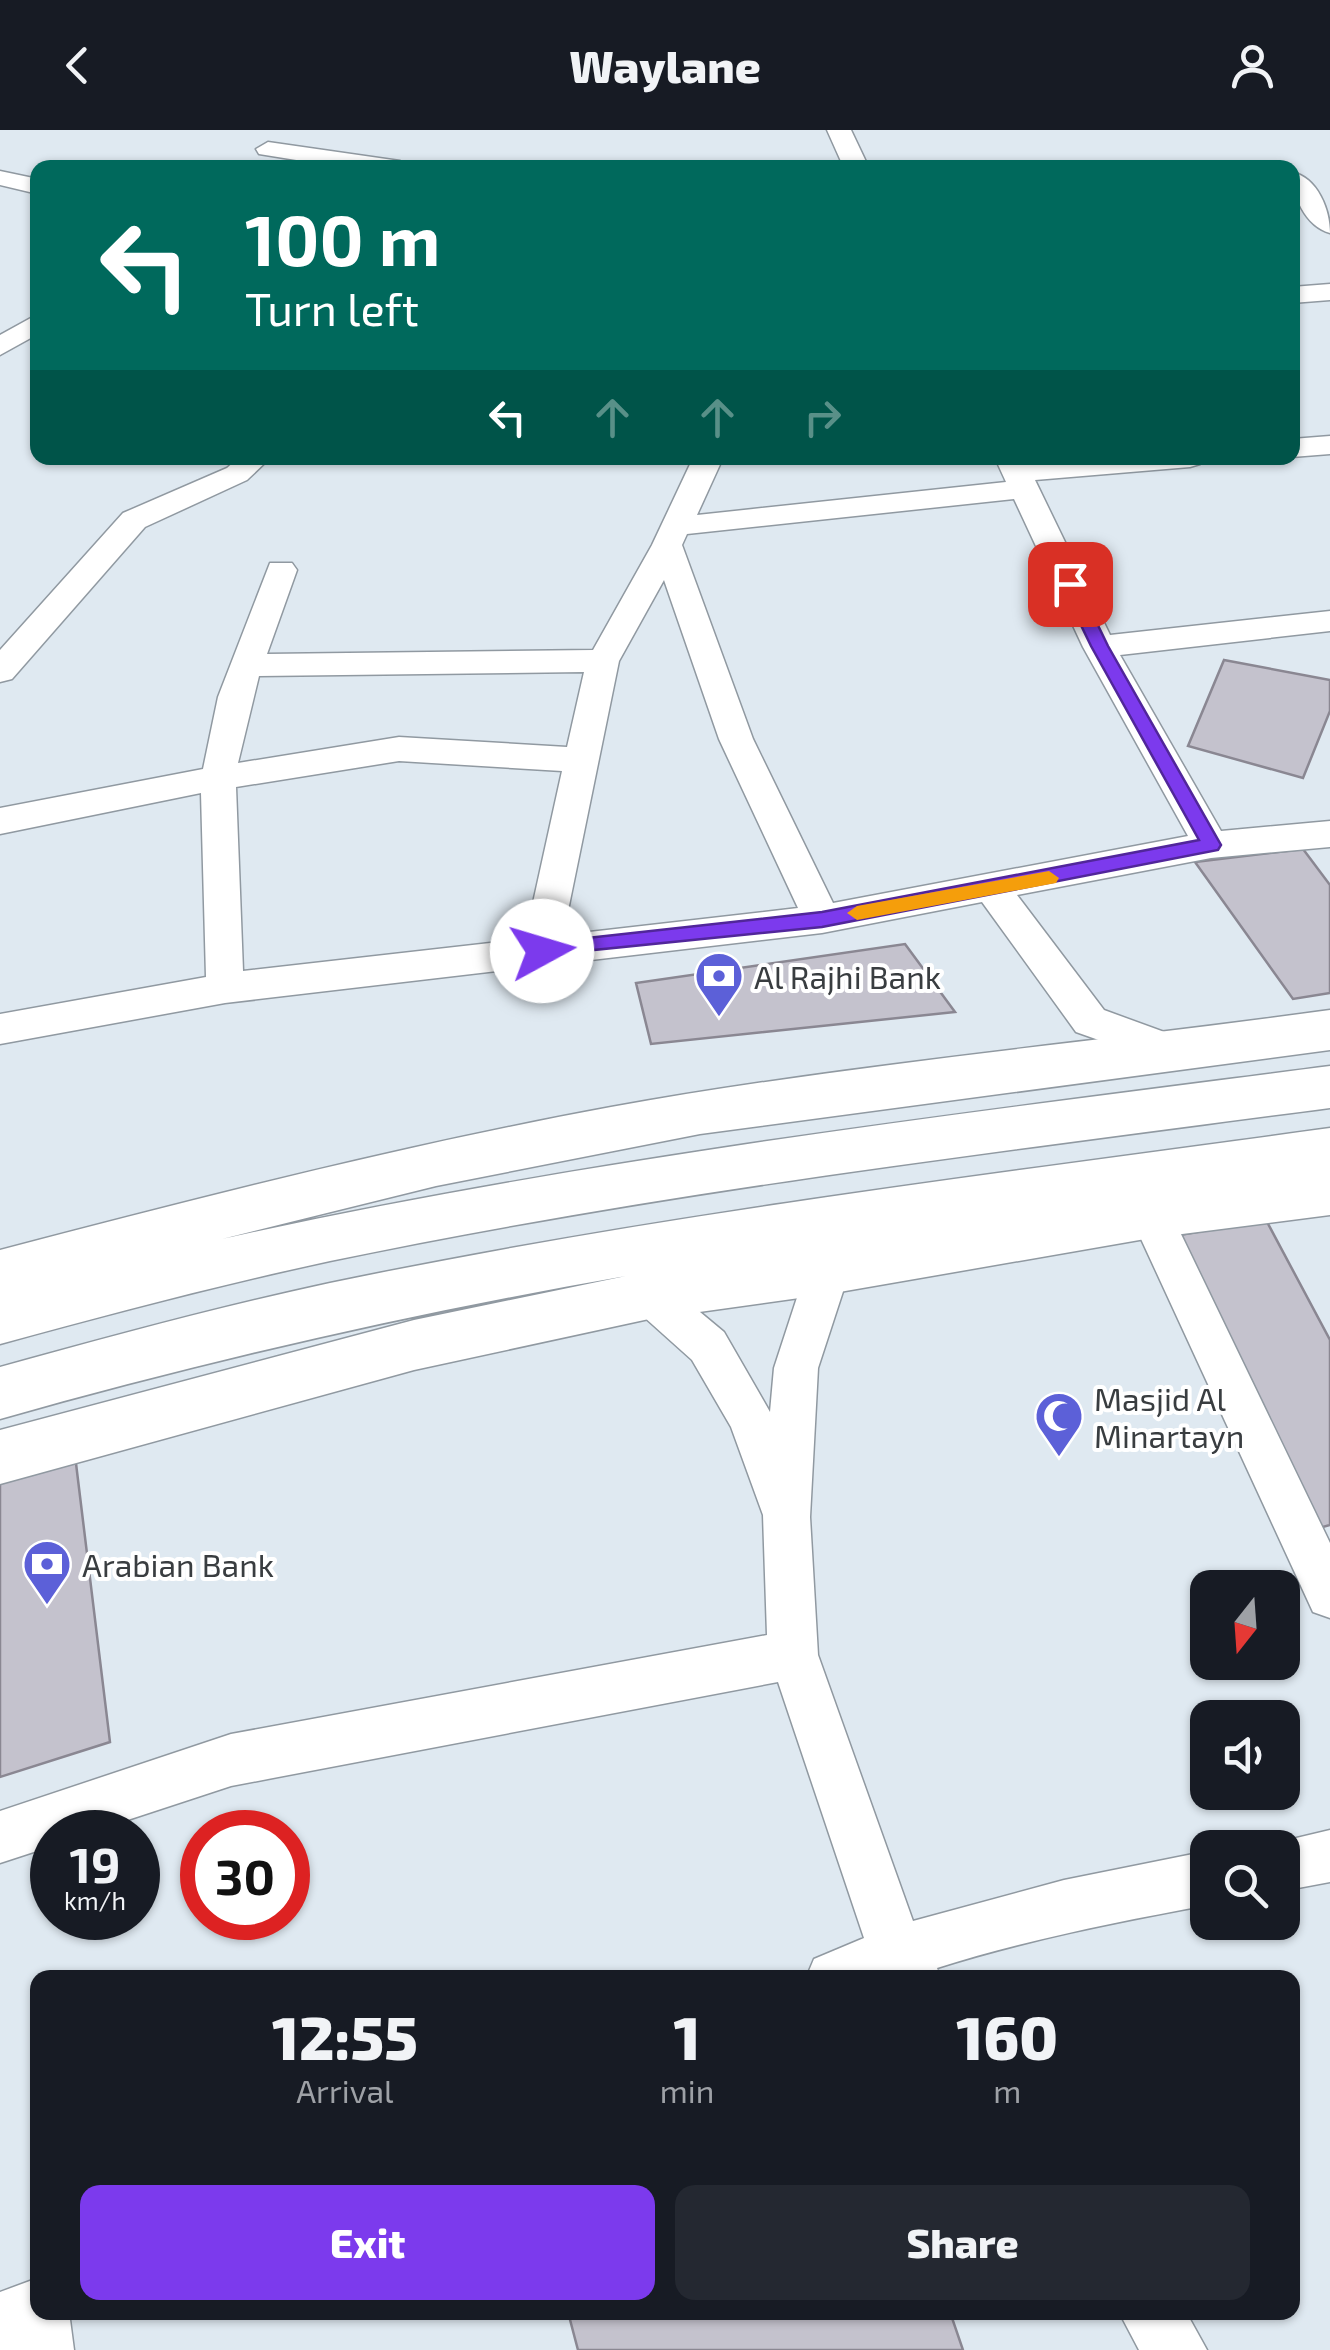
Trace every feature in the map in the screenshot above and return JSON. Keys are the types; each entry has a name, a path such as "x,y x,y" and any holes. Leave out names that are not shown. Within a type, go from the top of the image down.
{"main road":[{"path":"0,1274 216,1216 460,1161 700,1114 1330,1030"},
{"path":"0,1319 240,1258 581,1188 1330,1086"},
{"path":"0,1393 81,1368 342,1305 607,1254 1330,1150"},
{"path":"0,1457 414,1345 649,1295 828,1270 1150,1214 1330,1193"}],"street":[{"path":"839,130 852,160"},
{"path":"265,139 363,160"},
{"path":"1300,176 1330,225"},
{"path":"0,178 30,186"},
{"path":"1300,294 1330,292"},
{"path":"0,347 30,327"},
{"path":"1300,447 1330,445"},
{"path":"0,671 134,520 236,474 247,465"},
{"path":"542,951 603,660 705,465"},
{"path":"671,536 1017,473 1109,465"},
{"path":"1017,473 1099,646 1211,845"},
{"path":"671,536 736,739 822,919"},
{"path":"225,988 218,778 235,696 281,570"},
{"path":"1099,646 1330,620"},
{"path":"246,664 603,660"},
{"path":"0,821 218,778 399,749 582,760"},
{"path":"0,1029 225,988 822,919 1211,845 1330,834"},
{"path":"992,889 1090,1021 1175,1052"},
{"path":"1150,1214 1330,1595"},
{"path":"828,1270 796,1368 786,1517 792,1655 905,1964"},
{"path":"649,1295 708,1346 751,1419 786,1517"},
{"path":"0,1838 231,1760 792,1655"},
{"path":"1300,1862 1330,1856"},
{"path":"874,1970 905,1964 1096,1898 1190,1881"},
{"path":"0,2322 30,2313"},
{"path":"39,2320 43,2350"},
{"path":"1155,2320 1176,2350"}],"building":[{"path":"1224,660 1330,680 1330,711 1303,778 1188,746"},
{"path":"1303,849 1330,885 1330,993 1293,999 1195,862"},
{"path":"905,944 955,1012 651,1044 636,983"},
{"path":"1266,1220 1330,1340 1330,1525 1319,1528 1174,1236"},
{"name":"Arabian Bank","path":"74,1447 110,1742 0,1777 0,1470"},
{"path":"570,2320 953,2320 963,2350 578,2350"}],"slow traffic":[{"path":"857,913 1049,878"}],"place":[{"name":"Al Rajhi Bank","path":"719,1018"},
{"name":"Masjid Al Minartayn","path":"1059,1458"},
{"name":"Arabian Bank","path":"47,1606"}],"route":[{"path":"542,951 822,919 1211,845 1099,646 1070,584"}]}
